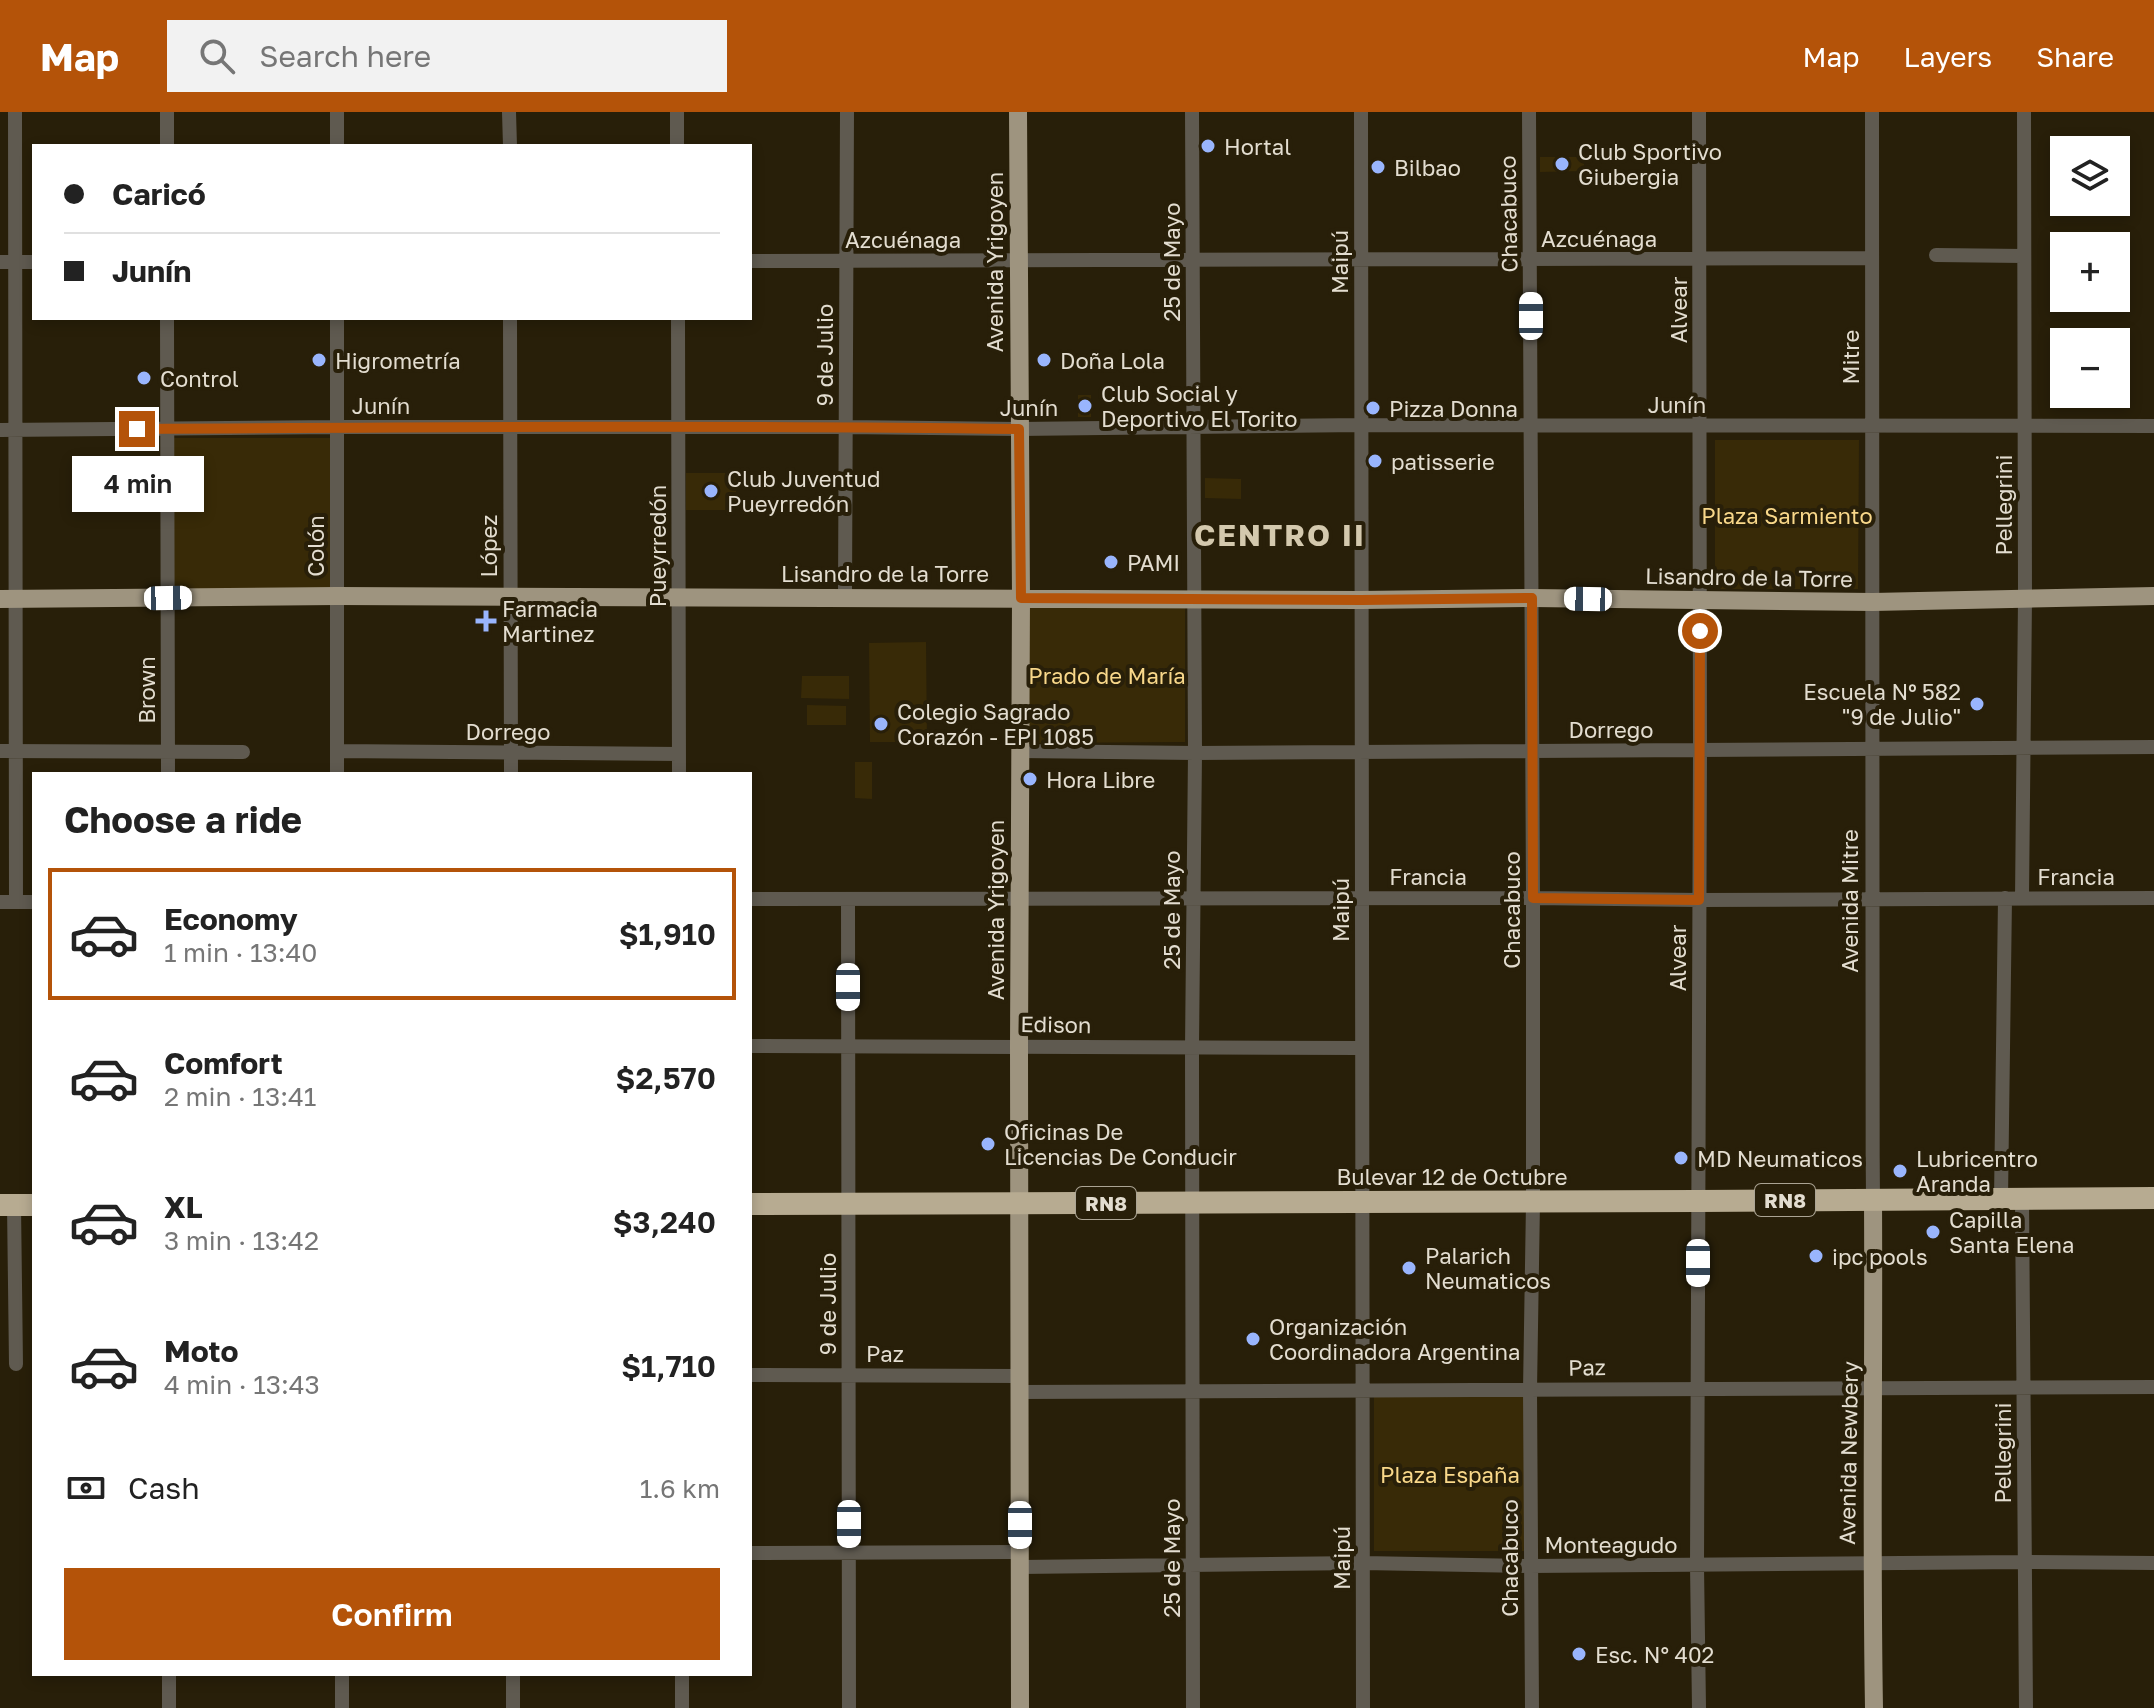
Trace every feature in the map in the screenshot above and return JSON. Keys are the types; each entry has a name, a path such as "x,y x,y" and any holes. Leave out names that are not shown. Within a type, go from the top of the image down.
{"highway":[{"name":"Bulevar 12 de Octubre","path":"752,1204 2154,1198"}],"main road":[{"name":"Avenida Yrigoyen","path":"1018,112 1020,1708"},
{"name":"Lisandro de la Torre","path":"8,599 337,596 1532,598 1873,602 2154,596"},
{"name":"Avenida Newbery","path":"1873,1199 1871,1564 1874,1708"}],"street":[{"path":"15,112 8,262 8,751 16,902"},
{"path":"167,112 167,144"},
{"path":"337,112 337,144"},
{"path":"509,112 510,144"},
{"path":"677,112 677,144"},
{"name":"9 de Julio","path":"845,597 847,112"},
{"name":"25 de Mayo","path":"1192,112 1195,753 1193,1708"},
{"name":"Maipú","path":"1361,112 1363,1708"},
{"name":"Chacabuco","path":"1529,112 1533,898 1532,1708"},
{"name":"Alvear","path":"1699,112 1699,1708"},
{"name":"Mitre","path":"1872,112 1873,602"},
{"name":"Pellegrini","path":"2022,898 2024,112"},
{"path":"1936,255 2023,256"},
{"name":"Azcuénaga","path":"752,261 1872,258"},
{"path":"8,262 32,262"},
{"name":"Brown","path":"167,320 168,772"},
{"name":"Colón","path":"337,320 337,772"},
{"name":"López","path":"510,320 511,772"},
{"name":"Pueyrredón","path":"678,320 679,772"},
{"name":"Junín","path":"8,430 337,427 1019,429 1362,425 2154,426"},
{"name":"Avenida Mitre","path":"1873,602 1873,1199"},
{"name":"Dorrego","path":"1020,751 1195,753 2154,747"},
{"path":"8,751 243,752"},
{"name":"Dorrego","path":"337,751 679,754"},
{"name":"Pellegrini","path":"2005,898 2012,1199 2024,1386 2026,1708"},
{"name":"Francia","path":"752,899 2154,898"},
{"name":"9 de Julio","path":"848,899 849,1708"},
{"path":"0,902 32,902"},
{"name":"Edison","path":"752,1046 1361,1048"},
{"path":"16,1205 16,1364"},
{"name":"Paz","path":"752,1375 849,1375 1193,1391 2154,1387"},
{"name":"Monteagudo","path":"752,1553 849,1553 1193,1565 2154,1563"},
{"path":"169,1676 169,1708"},
{"path":"342,1676 342,1708"},
{"path":"513,1676 513,1708"},
{"path":"682,1676 682,1708"}],"green space":[{"name":"Club Sportivo Giubergia","path":"1540,157 1584,157 1584,171 1540,172"},
{"name":"Club Social y Deportivo El Torito","path":"1078,395 1091,395 1091,417 1078,417"},
{"path":"174,438 334,438 333,591 174,591"},
{"name":"Plaza Sarmiento","path":"1715,440 1859,440 1858,589 1715,589"},
{"name":"Club Juventud Pueyrredón","path":"686,473 736,473 736,510 686,510"},
{"path":"1205,478 1241,479 1241,499 1205,498"},
{"name":"Prado de María","path":"1185,607 1185,742 1029,743 1029,608"},
{"path":"926,642 927,742 870,742 869,643"},
{"path":"802,676 849,676 849,699 801,698"},
{"path":"807,705 846,706 846,725 807,725"},
{"path":"855,762 872,762 872,799 855,798"},
{"name":"Plaza España","path":"1525,1396 1525,1551 1374,1551 1374,1397"}],"place":[{"name":"Hortal","path":"1208,146"},
{"name":"Club Sportivo Giubergia","path":"1562,164"},
{"name":"Bilbao","path":"1378,167"},
{"name":"Higrometría","path":"319,360"},
{"name":"Doña Lola","path":"1044,360"},
{"name":"Control","path":"144,378"},
{"name":"Club Social y Deportivo El Torito","path":"1085,406"},
{"name":"Pizza Donna","path":"1373,408"},
{"name":"patisserie","path":"1375,461"},
{"name":"Club Juventud Pueyrredón","path":"711,491"},
{"name":"PAMI","path":"1111,562"},
{"name":"Farmacia Martinez","path":"486,621"},
{"name":"Escuela Nº 582 \"9 de Julio\"","path":"1977,704"},
{"name":"Colegio Sagrado Corazón - EPI 1085","path":"881,724"},
{"name":"Hora Libre","path":"1030,779"},
{"name":"Oficinas De Licencias De Conducir","path":"988,1144"},
{"name":"MD Neumaticos","path":"1681,1158"},
{"name":"Lubricentro Aranda","path":"1900,1171"},
{"name":"Capilla Santa Elena","path":"1933,1232"},
{"name":"ipc pools","path":"1816,1256"},
{"name":"Palarich Neumaticos","path":"1409,1268"},
{"name":"Organización Coordinadora Argentina","path":"1253,1339"},
{"name":"Esc. N° 402","path":"1579,1654"}],"district":[{"name":"CENTRO II","path":"1280,535"}],"route":[{"path":"137,429 1019,429 1021,598 1532,598 1533,898 1699,900 1700,631"}]}
